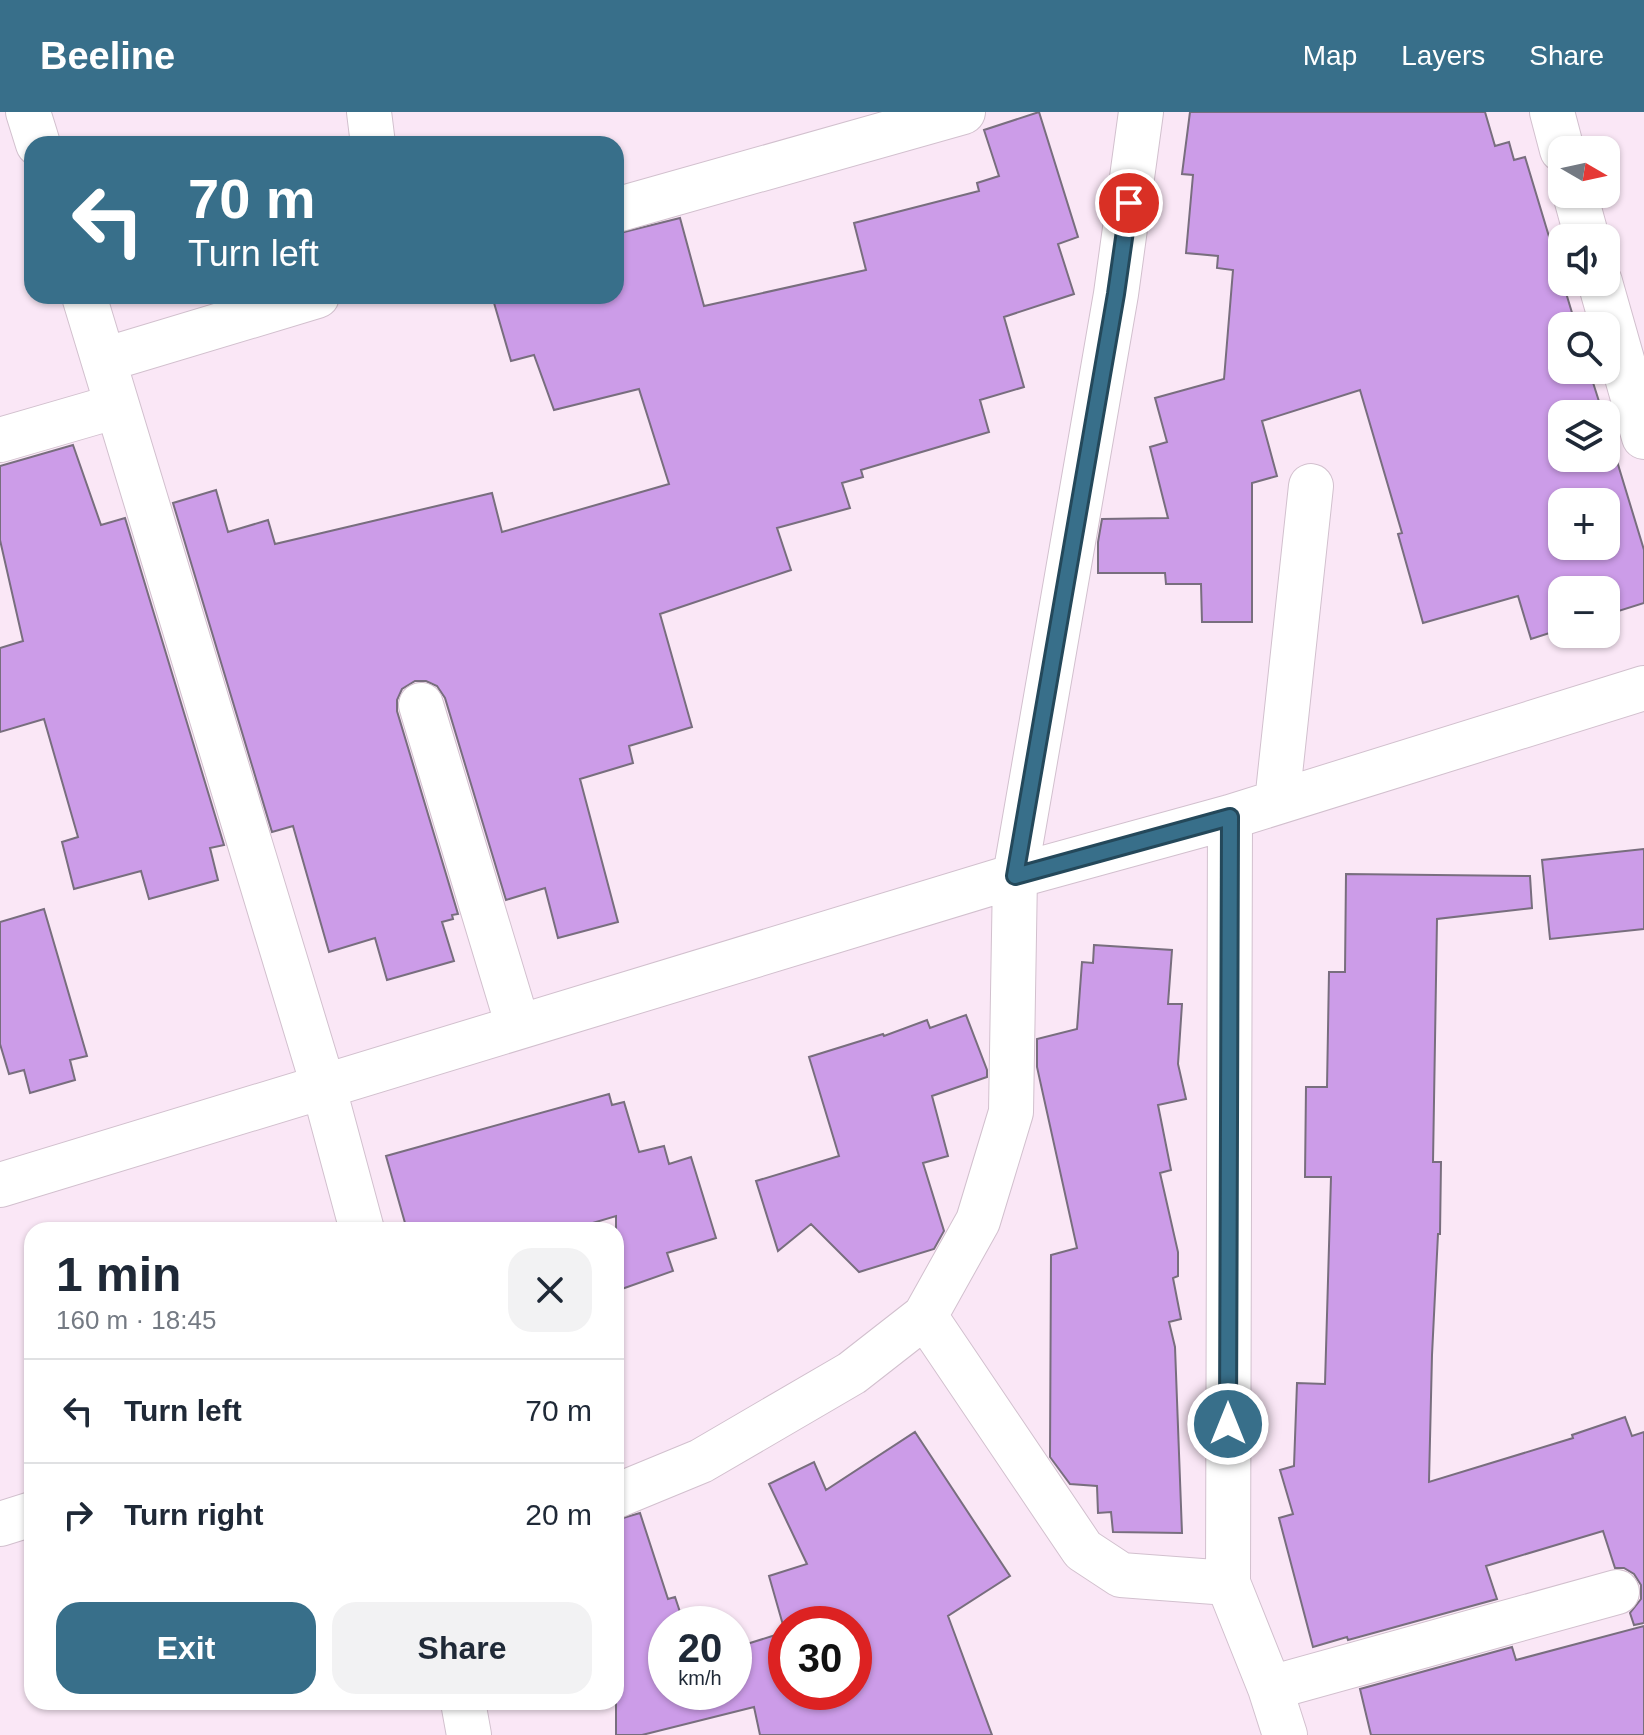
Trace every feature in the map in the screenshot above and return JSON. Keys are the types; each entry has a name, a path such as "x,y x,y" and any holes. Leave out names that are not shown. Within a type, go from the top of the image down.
{"street":[{"path":"28,112 36,136"},
{"path":"369,112 372,136"},
{"path":"624,208 963,112"},
{"path":"624,1493 701,1461 852,1373 925,1316 978,1221 1011,1112 1015,876 1116,294 1141,112"},
{"path":"1552,112 1558,136"},
{"path":"1604,296 1644,437"},
{"path":"86,304 323,1085 360,1222"},
{"path":"104,360 290,304"},
{"path":"0,440 117,406"},
{"path":"1277,802 1311,486"},
{"path":"0,1185 1015,876 1230,817 1644,688"},
{"path":"421,705 518,1026"},
{"path":"1230,817 1228,1583 1270,1688 1285,1735"},
{"path":"925,1316 1083,1550 1121,1575 1228,1583"},
{"path":"0,1524 24,1516"},
{"path":"1270,1688 1617,1592"},
{"path":"464,1710 469,1735"}],"building":[{"path":"1039,112 1078,237 1058,244 1074,294 1004,317 1024,387 980,400 989,432 861,470 863,477 842,483 850,508 777,528 791,570 660,614 692,727 629,746 633,763 580,779 618,922 558,938 545,888 506,900 445,698 437,686 426,681 415,681 402,689 397,700 397,711 458,914 442,922 454,961 387,980 375,938 329,952 293,826 272,832 173,503 216,490 228,532 268,520 275,544 492,493 502,532 669,484 639,389 554,410 534,355 511,361 494,304 624,304 624,232 680,218 704,306 866,270 854,223 979,191 977,183 999,176 984,130"},
{"path":"1190,112 1485,112 1495,146 1509,142 1514,160 1525,157 1548,233 1548,296 1567,296 1572,312 1548,312 1548,384 1593,384 1599,400 1548,400 1548,472 1620,471 1644,550 1644,603 1620,611 1620,576 1548,576 1548,634 1531,639 1518,596 1423,623 1398,534 1402,533 1360,390 1262,421 1277,476 1252,483 1252,622 1202,622 1201,584 1166,584 1165,573 1098,573 1102,519 1168,518 1150,447 1167,442 1155,398 1224,379 1233,270 1217,268 1218,256 1186,253 1193,175 1182,174"},
{"path":"73,445 101,525 125,518 224,845 210,848 218,880 149,899 141,871 74,889 62,842 78,837 44,719 0,732 0,648 23,641 0,540 0,466"},
{"path":"1644,849 1644,929 1550,939 1542,860"},
{"path":"1346,874 1530,876 1532,908 1437,919 1433,1162 1441,1162 1440,1234 1432,1355 1429,1482 1573,1438 1572,1435 1625,1417 1632,1436 1644,1432 1644,1623 1634,1625 1630,1613 1641,1599 1641,1585 1634,1574 1624,1568 1615,1568 1603,1531 1486,1566 1497,1599 1313,1647 1279,1518 1293,1514 1280,1470 1294,1466 1297,1383 1325,1384 1331,1177 1305,1177 1306,1087 1327,1087 1329,972 1345,972"},
{"path":"44,909 87,1056 70,1060 75,1080 30,1093 24,1070 9,1074 0,1044 0,922"},
{"path":"1094,945 1172,950 1168,1004 1182,1004 1178,1064 1186,1099 1158,1105 1171,1170 1160,1173 1178,1252 1178,1276 1173,1278 1181,1319 1169,1322 1175,1347 1182,1533 1113,1532 1111,1512 1098,1513 1097,1486 1070,1484 1050,1457 1051,1255 1077,1248 1037,1067 1037,1039 1077,1029 1082,962 1093,963"},
{"path":"966,1015 987,1077 932,1096 948,1156 923,1163 944,1231 934,1249 859,1272 811,1224 778,1251 756,1181 839,1156 809,1057 884,1036 927,1020 930,1028"},
{"path":"609,1094 612,1105 624,1102 639,1152 664,1146 669,1164 691,1157 716,1238 667,1253 673,1271 624,1288 624,1222 616,1222 616,1216 596,1222 405,1222 386,1156"},
{"path":"915,1432 1010,1576 948,1616 992,1735 760,1735 752,1708 752,1642 768,1637 768,1710 872,1710 872,1606 778,1606 769,1576 807,1564 769,1484 814,1462 826,1490"},
{"path":"640,1513 668,1599 675,1597 678,1606 648,1606 648,1710 742,1710 642,1735 616,1735 616,1710 624,1710 624,1518"},
{"path":"1644,1626 1644,1735 1371,1735 1360,1689 1512,1647 1516,1660"}],"route":[{"path":"1129,203 1015,876 1230,817 1228,1424"}]}
